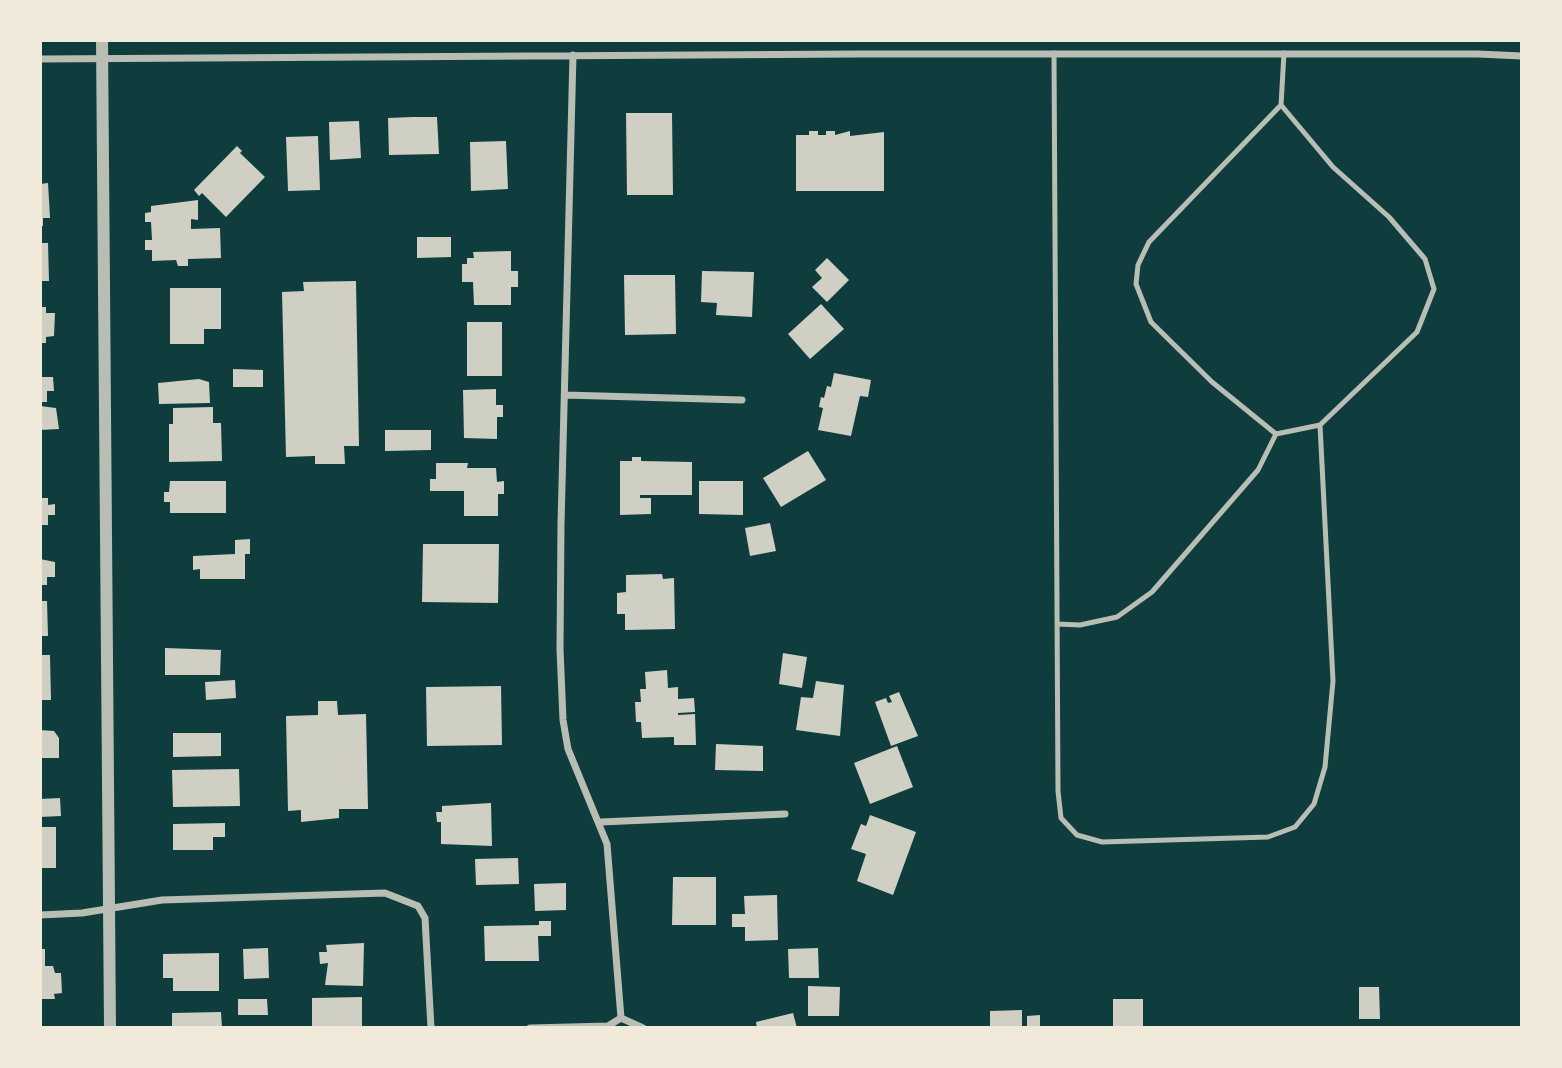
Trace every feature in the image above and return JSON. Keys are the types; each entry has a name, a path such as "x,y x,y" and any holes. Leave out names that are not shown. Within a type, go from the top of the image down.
{"street":[{"path":"102,40 110,1028"},
{"path":"40,59 1284,53 1522,56"},
{"path":"573,55 560,649 563,720 568,748 601,822 607,844 621,1018"},
{"path":"565,395 742,400"},
{"path":"601,822 785,814"},
{"path":"40,915 162,900 385,893 418,906 425,918 431,1028"},
{"path":"530,1028 608,1026 621,1018"},
{"path":"621,1018 643,1028"}],"lane":[{"path":"1276,434 1212,382 1151,322 1136,284 1138,265 1149,242 1281,105 1284,53"},
{"path":"1055,54 1058,791 1061,818 1077,835 1102,842 1268,837 1295,827 1314,804 1325,767 1333,681 1320,425"},
{"path":"1276,434 1320,425 1417,332 1434,289 1425,259 1389,217 1333,167 1281,105"},
{"path":"1057,624 1080,625 1117,617 1152,592 1258,470 1276,434"}],"building":[{"path":"626,113 672,113 673,195 627,195"},
{"path":"437,117 439,154 389,155 388,118"},
{"path":"359,121 361,158 330,160 329,122"},
{"path":"809,131 826,135 826,131 835,131 835,135 850,131 850,136 884,132 884,191 796,191 796,135 809,135"},
{"path":"318,136 320,190 288,191 286,137"},
{"path":"506,141 508,189 471,191 470,142"},
{"path":"237,146 242,151 240,153 265,177 226,217 202,193 199,196 194,190"},
{"path":"48,183 50,218 43,218 43,226 40,226 40,184"},
{"path":"198,200 198,220 191,219 191,229 220,228 221,258 188,259 188,266 178,266 176,260 152,261 152,250 145,250 145,240 152,240 151,222 145,222 145,213 151,212 151,206"},
{"path":"417,237 451,237 451,257 417,258"},
{"path":"40,243 48,243 49,281 40,281"},
{"path":"511,251 511,271 518,271 518,287 511,287 511,305 474,305 473,282 462,282 462,264 467,264 467,258 474,258 473,252"},
{"path":"827,258 849,280 827,302 812,287 822,278 815,270"},
{"path":"702,271 754,272 752,317 716,315 717,303 701,302"},
{"path":"624,275 675,275 676,334 625,335"},
{"path":"356,281 359,446 344,446 345,464 315,464 315,456 286,457 282,292 304,291 303,282"},
{"path":"170,288 221,288 221,329 204,329 204,344 170,344"},
{"path":"821,304 844,329 810,359 788,334"},
{"path":"40,307 46,307 46,313 55,313 54,336 46,337 46,343 40,343"},
{"path":"467,322 502,322 502,376 467,376"},
{"path":"233,369 263,370 263,387 233,387"},
{"path":"834,373 871,380 868,397 860,396 851,436 818,430 823,408 819,407 821,397 824,398 827,386 831,387"},
{"path":"40,377 53,377 54,391 47,391 47,402 40,402"},
{"path":"199,379 209,382 210,403 159,404 158,383"},
{"path":"496,389 496,405 503,405 503,417 497,417 497,439 464,438 463,390"},
{"path":"40,406 56,408 59,429 40,430"},
{"path":"213,407 213,423 221,423 222,461 169,462 169,424 173,424 173,408"},
{"path":"385,430 431,430 431,450 385,451"},
{"path":"808,451 826,480 781,507 763,478"},
{"path":"632,457 641,457 641,461 692,462 692,495 640,495 640,498 651,498 651,514 620,515 620,461 632,461"},
{"path":"436,463 468,463 467,468 496,468 497,482 504,481 504,494 498,494 498,516 464,516 464,491 430,491 430,479 436,479"},
{"path":"170,481 226,481 226,513 170,513 170,502 164,502 164,492 169,492"},
{"path":"699,481 743,481 743,515 699,514"},
{"path":"40,498 48,498 48,505 55,504 55,515 48,515 48,525 40,525"},
{"path":"770,523 776,551 750,556 745,528"},
{"path":"250,539 250,554 245,554 245,579 200,579 200,569 193,570 193,556 235,554 235,540"},
{"path":"423,544 499,544 498,603 422,602"},
{"path":"40,559 55,562 55,577 47,577 47,585 40,585"},
{"path":"662,574 663,579 674,578 675,629 625,630 625,614 617,614 617,593 626,592 626,575"},
{"path":"40,601 47,601 48,636 40,636"},
{"path":"165,648 221,650 220,675 165,675"},
{"path":"783,653 807,657 802,688 779,684"},
{"path":"40,655 50,655 51,700 40,700"},
{"path":"667,670 668,688 678,687 678,699 694,698 695,712 678,715 695,714 696,745 674,745 674,737 642,738 641,722 636,722 635,702 641,702 640,689 646,689 645,672"},
{"path":"235,680 236,698 206,700 205,682"},
{"path":"816,681 844,685 840,736 796,730 801,697 813,698"},
{"path":"501,686 502,745 427,746 426,687"},
{"path":"899,692 918,736 891,746 875,702 886,698 888,703 892,702 889,696"},
{"path":"318,701 337,701 338,715 366,714 368,809 339,809 339,818 301,822 301,810 288,811 286,716 318,715"},
{"path":"40,730 54,731 59,738 59,758 40,758"},
{"path":"173,733 221,733 221,756 173,757"},
{"path":"716,744 763,746 763,771 715,770"},
{"path":"897,746 913,787 870,804 854,763"},
{"path":"239,769 240,806 173,807 172,770"},
{"path":"60,798 61,816 40,817 40,799"},
{"path":"491,803 492,846 441,844 441,822 437,822 436,812 442,812 442,806"},
{"path":"870,815 916,832 893,895 857,881 866,854 851,849 861,824 866,826"},
{"path":"225,823 225,837 213,837 213,850 173,850 173,824"},
{"path":"40,827 56,827 56,868 40,868"},
{"path":"518,858 519,884 476,885 475,859"},
{"path":"673,877 716,877 716,925 672,925"},
{"path":"566,883 566,910 535,911 534,884"},
{"path":"777,895 778,940 745,941 745,927 732,927 732,914 745,914 744,896"},
{"path":"539,921 551,921 551,936 538,936 539,961 485,961 484,926 539,925"},
{"path":"364,943 363,986 325,985 328,963 320,964 319,952 327,952 326,945"},
{"path":"268,948 269,978 244,979 243,949"},
{"path":"818,948 819,978 789,978 788,949"},
{"path":"40,949 45,949 45,966 53,966 55,973 61,973 62,993 54,994 55,999 40,999"},
{"path":"219,953 219,991 173,991 173,978 163,978 163,954"},
{"path":"808,986 840,987 839,1016 808,1016"},
{"path":"1359,987 1379,987 1380,1019 1359,1019"},
{"path":"362,997 362,1028 312,1028 312,998"},
{"path":"238,999 267,999 268,1015 238,1015"},
{"path":"1113,999 1143,999 1143,1028 1113,1028"},
{"path":"1022,1010 1022,1028 990,1028 990,1011"},
{"path":"221,1012 222,1028 172,1028 172,1013"},
{"path":"793,1013 797,1028 757,1028 756,1022"},
{"path":"1040,1015 1040,1028 1027,1028 1027,1016"}]}
